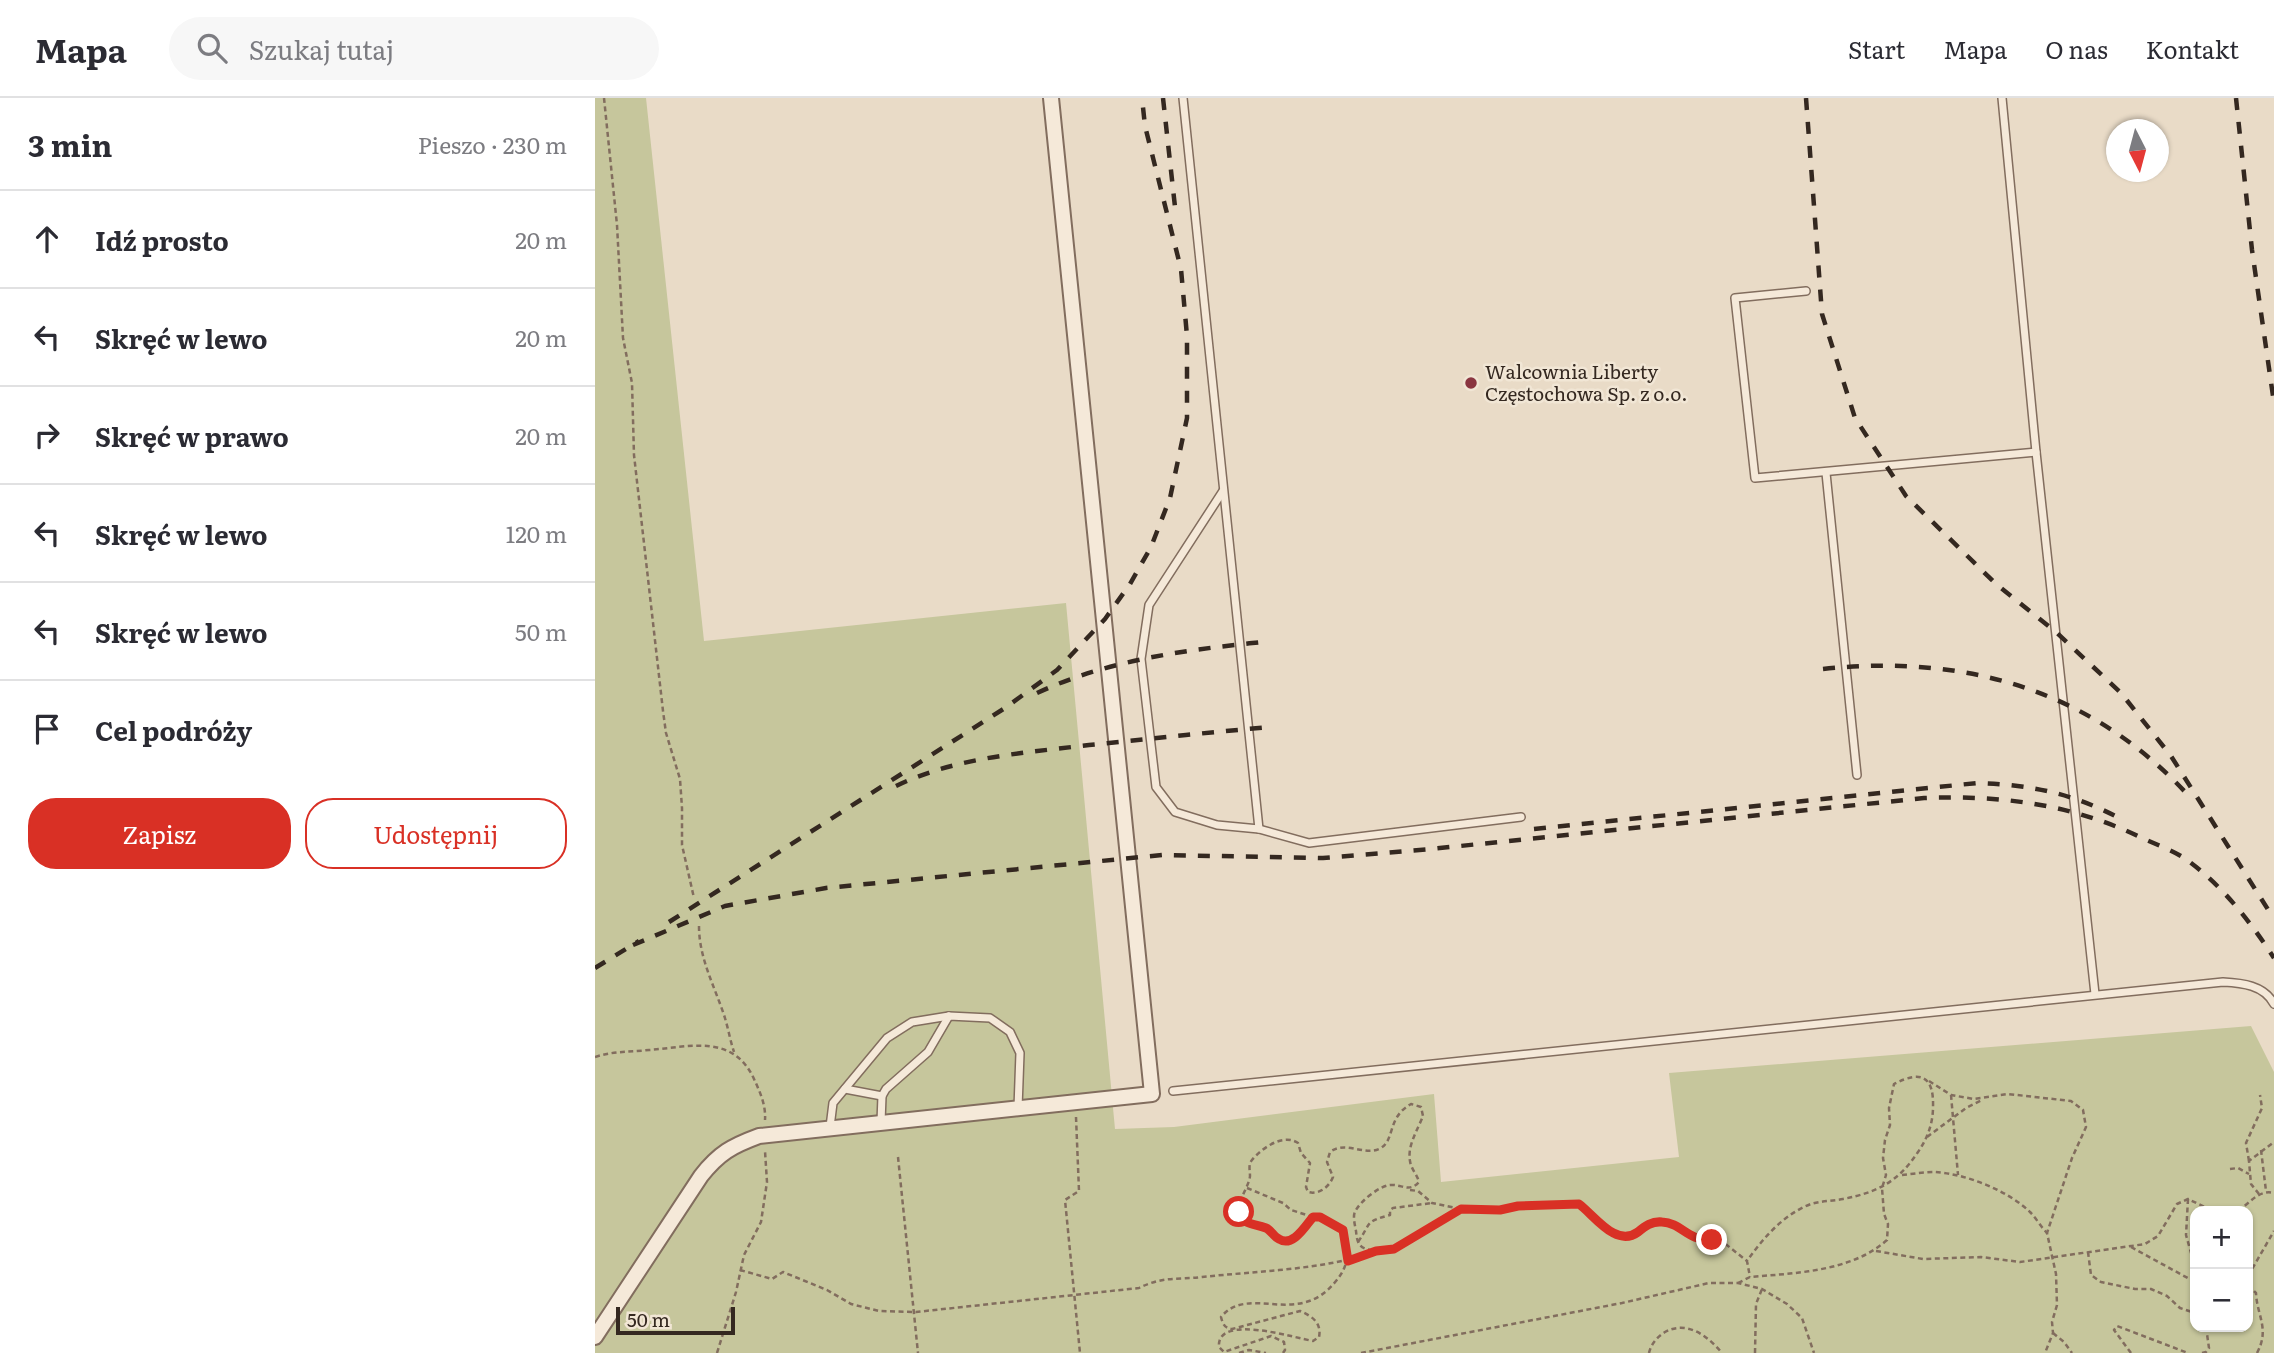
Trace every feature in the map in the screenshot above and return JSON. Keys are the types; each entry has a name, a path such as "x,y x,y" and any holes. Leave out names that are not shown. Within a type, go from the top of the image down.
{"street":[{"path":"595,1337 711,1163 729,1147 759,1136 829,1127 1152,1094 1051,98"}],"lane":[{"path":"1183,98 1259,829"},
{"path":"2002,98 2036,452 2095,994"},
{"path":"1806,291 1735,298 1755,478 2036,452"},
{"path":"1826,472 1857,775"},
{"path":"1224,491 1149,605 1141,659 1156,787 1175,812 1217,825 1259,829 1309,843 1521,817"},
{"path":"1173,1091 2223,982 2247,983 2270,997 2274,1004"},
{"path":"881,1122 882,1096 886,1089 928,1052 949,1016"},
{"path":"829,1127 833,1103 887,1038 912,1021 949,1016 990,1018 1010,1032 1020,1053 1018,1108"},
{"path":"845,1089 882,1096"}],"path":[{"path":"604,98 617,225 623,338 632,383 634,455 663,711 666,733 680,779 683,808 682,845 694,898"},
{"path":"699,926 699,943 704,963 725,1017 734,1052"},
{"path":"1738,1283 1750,1277 1835,1266 1875,1250 1887,1240 1888,1224 1884,1213 1882,1188 1886,1175 1883,1158 1890,1125 1889,1108 1894,1084 1919,1075 1951,1094 1973,1099 2008,1094 2071,1101 2083,1110 2086,1127 2072,1158 2047,1233"},
{"path":"1747,1261 1771,1231 1797,1211 1812,1204 1882,1188 1901,1175 1925,1139 1933,1115 1933,1094 1928,1080"},
{"path":"1951,1094 1958,1175"},
{"path":"2259,1194 2251,1184 2246,1143 2262,1108 2260,1095"},
{"path":"1925,1139 1954,1116 1985,1099"},
{"path":"1075,1103 1079,1191 1065,1200 1080,1353"},
{"path":"1313,1217 1305,1229 1293,1239 1285,1241 1278,1239 1266,1228 1249,1224 1242,1219 1239,1212 1250,1178 1251,1161 1266,1147 1287,1139 1298,1143 1301,1153 1310,1163 1306,1186 1308,1192 1318,1192 1324,1189 1333,1177 1327,1162 1330,1152 1341,1146 1374,1151 1382,1148 1388,1143 1394,1120 1406,1107 1416,1104 1421,1107 1423,1116 1411,1144 1409,1159 1417,1172 1419,1182 1407,1189"},
{"path":"2249,1161 2274,1142"},
{"path":"2261,1150 2266,1191"},
{"path":"898,1157 916,1312 918,1353"},
{"path":"2230,1169 2238,1168 2249,1174"},
{"path":"1901,1175 1933,1172 1958,1175 2004,1195 2029,1212 2047,1233 2056,1274 2057,1305 2052,1322 2053,1333 2045,1353"},
{"path":"1376,1251 1363,1249 1357,1243 1354,1214 1375,1191 1387,1185 1396,1185 1418,1191 1432,1203"},
{"path":"1246,1187 1283,1203 1291,1210 1320,1217 1343,1230 1348,1261 1344,1272 1329,1290 1307,1304 1291,1306 1247,1303 1226,1311 1221,1317 1222,1324 1232,1329 1300,1311 1316,1321 1320,1330 1319,1337 1313,1341 1275,1331 1240,1330 1231,1330 1221,1335 1218,1340 1219,1347 1224,1352 1271,1336 1284,1342 1283,1353"},
{"path":"2244,1206 2259,1194 2266,1191 2274,1193"},
{"path":"1875,1250 1923,1259 1981,1257 2019,1262 2131,1247 2145,1244 2158,1236 2177,1204 2188,1199"},
{"path":"2188,1199 2203,1206"},
{"path":"2188,1199 2186,1234 2190,1249"},
{"path":"1357,1243 1365,1226 1375,1219 1390,1215 1393,1208 1432,1203 1461,1209 1500,1210 1518,1206 1579,1204 1615,1234 1627,1237 1635,1235 1652,1222 1664,1222 1700,1240 1723,1242 1747,1261 1750,1277"},
{"path":"740,1270 772,1279 783,1272 827,1290 851,1304 879,1311 916,1312 1139,1288 1157,1279 1198,1278 1348,1261 1376,1251 1394,1249 1461,1209"},
{"path":"2252,1269 2274,1231"},
{"path":"751,1241 756,1244"},
{"path":"2131,1247 2190,1279"},
{"path":"2088,1252 2091,1275 2101,1282 2135,1289 2151,1289 2190,1311"},
{"path":"1361,1353 1622,1303 1709,1283 1738,1283 1762,1289 1787,1304 1803,1318 1814,1353"},
{"path":"1755,1353 1756,1304 1762,1289"},
{"path":"2253,1290 2264,1323 2261,1347 2257,1353"},
{"path":"2131,1353 2117,1336 2114,1330 2117,1326 2126,1327 2188,1353"},
{"path":"1649,1353 1659,1336 1674,1327 1689,1327 1713,1342 1722,1353"},
{"path":"2207,1332 2211,1353"},
{"path":"2053,1333 2064,1342 2071,1353"},
{"path":"2202,1353 2209,1348"},
{"path":"1239,1353 1249,1350 1266,1353"}],"green space":[{"path":"595,98 646,98 704,641 1066,603 1115,1129 1174,1127 1434,1094 1441,1182 1679,1157 1669,1073 2251,1026 2274,1072 2274,1353 595,1353"}],"railway":[{"path":"669,922 1005,708 1057,670 1105,619 1130,584 1151,547 1170,498 1187,418 1187,336 1181,269 1145,126 1142,98"},
{"path":"1163,98 1176,216"},
{"path":"1806,98 1822,314 1855,418 1906,496 1996,584 2057,633 2121,693 2171,756 2274,919"},
{"path":"2236,98 2252,250 2274,403"},
{"path":"1037,693 1119,664 1176,653 1262,642"},
{"path":"1823,669 1926,667 1975,674 2022,687 2067,705 2109,728 2150,759 2188,795"},
{"path":"896,786 942,768 1015,754 1271,727"},
{"path":"1534,829 1977,783 2051,792 2086,803 2121,819"},
{"path":"633,945 725,906 826,888 1162,855 1323,858 1953,797 2008,800 2063,810 2116,826 2172,851 2195,866 2221,890 2255,930 2274,958"},
{"path":"595,968 639,941"}],"place":[{"name":"Walcownia Liberty Częstochowa Sp. z o.o.","path":"1471,383"}],"route":[{"path":"1239,1212 1242,1219 1249,1224 1266,1228 1278,1239 1285,1241 1293,1239 1305,1229 1313,1217 1320,1217 1343,1230 1348,1261 1376,1251 1394,1249 1461,1209 1500,1210 1518,1206 1579,1204 1615,1234 1627,1237 1635,1235 1652,1222 1664,1222 1691,1237 1712,1240"}]}
